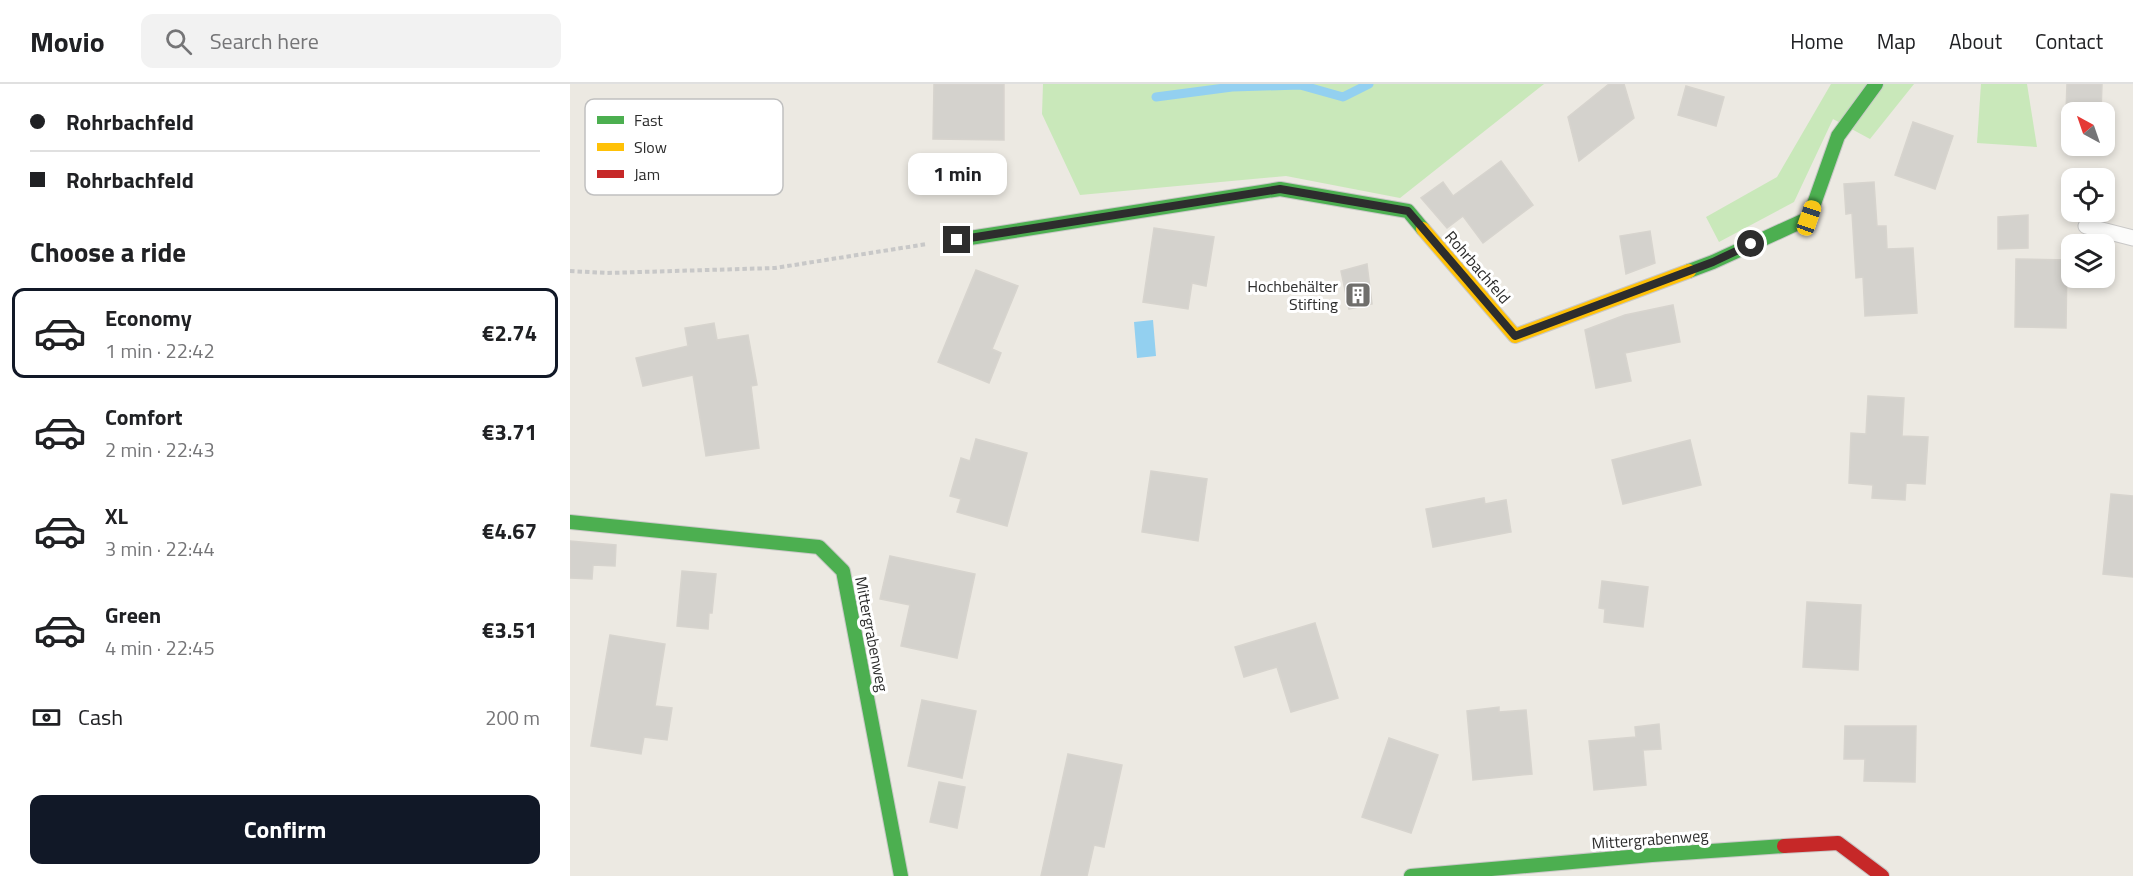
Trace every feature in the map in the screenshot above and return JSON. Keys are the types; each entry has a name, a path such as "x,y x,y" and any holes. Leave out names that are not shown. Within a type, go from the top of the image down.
{"street":[{"name":"Rohrbachfeld","path":"957,240 1280,189 1379,206 1408,211 1515,336 1713,262 1809,218 1838,136 1876,84"},
{"name":"Mittergrabenweg","path":"570,522 819,547 843,571 902,876"},
{"name":"Mittergrabenweg","path":"1411,876 1652,855 1838,843 1882,876"}],"lane":[{"path":"2086,226 2133,238"}],"path":[{"path":"570,271 607,273 775,268 957,240"}],"green space":[{"path":"1043,84 1544,84 1400,198 1286,176 1080,195 1042,114"},
{"path":"1831,84 1914,84 1870,139 1833,119 1794,202 1719,242 1706,217 1777,177"},
{"path":"1981,84 2027,84 2037,147 1977,143"}],"water":[{"path":"1153,320 1156,356 1137,358 1134,322"}],"building":[{"path":"934,84 1004,84 1004,140 933,139"},
{"path":"1609,84 1624,84 1634,118 1579,161 1568,117"},
{"path":"2067,84 2102,84 2101,102 2066,102"},
{"path":"1686,86 1724,97 1716,126 1678,115"},
{"path":"1913,122 1953,136 1935,189 1895,175"},
{"path":"1501,161 1533,205 1483,243 1463,216 1447,228 1421,198 1443,182 1453,196"},
{"path":"1874,182 1877,226 1886,226 1887,249 1913,248 1917,313 1865,316 1863,277 1856,278 1852,213 1846,214 1844,184"},
{"path":"2028,215 2028,248 1998,249 1998,217"},
{"path":"1154,228 1214,237 1206,286 1192,283 1188,309 1143,302"},
{"path":"1650,231 1655,263 1626,274 1620,236"},
{"path":"2016,259 2061,260 2061,288 2067,288 2066,328 2015,327"},
{"name":"Hochbehälter Stifting","path":"1367,264 1372,304 1349,309 1341,271"},
{"path":"976,270 1018,286 992,349 1001,353 989,383 938,362"},
{"path":"1673,305 1680,342 1625,353 1631,381 1596,388 1585,330 1625,315"},
{"path":"714,323 717,340 748,335 757,385 751,386 759,448 706,456 693,375 643,386 636,358 688,346 685,328"},
{"path":"1868,396 1904,398 1902,436 1928,437 1925,484 1906,483 1905,500 1872,498 1873,485 1849,483 1851,433 1866,434"},
{"path":"976,439 1027,453 1007,526 957,512 961,499 950,496 961,458 970,461"},
{"path":"1690,440 1701,485 1623,504 1612,460"},
{"path":"1151,471 1207,479 1198,541 1142,532"},
{"path":"2111,494 2133,496 2133,577 2103,574"},
{"path":"1484,498 1485,504 1506,500 1511,532 1433,547 1426,509"},
{"path":"570,541 616,545 615,566 593,565 592,579 570,578"},
{"path":"890,556 975,574 957,658 901,646 910,605 880,599"},
{"path":"682,571 716,574 708,629 677,626"},
{"path":"1602,581 1648,587 1643,627 1604,622 1605,609 1599,608"},
{"path":"1807,602 1861,605 1858,670 1803,667"},
{"path":"1315,623 1338,698 1291,712 1277,667 1244,677 1235,647"},
{"path":"610,635 665,644 655,706 672,708 667,740 644,737 641,754 591,746"},
{"path":"922,700 976,711 962,778 908,766"},
{"path":"1499,707 1499,712 1526,710 1532,774 1473,780 1467,711"},
{"path":"1659,724 1661,749 1643,750 1646,785 1594,790 1589,741 1636,737 1635,727"},
{"path":"1845,726 1916,726 1915,782 1864,781 1865,759 1844,759"},
{"path":"1389,738 1438,755 1411,833 1362,817"},
{"path":"1068,754 1122,765 1104,847 1094,845 1087,876 1041,876"},
{"path":"939,782 965,787 957,828 930,822"}],"waterway":[{"path":"1156,97 1232,87 1300,85 1343,97 1369,84"}],"traffic: fast":[{"path":"1689,271 1809,218 1838,136 1876,84"},
{"path":"957,240 1280,189 1408,211 1423,229"},
{"path":"570,522 819,547 843,571 901,876"},
{"path":"1411,876 1784,846"}],"traffic: slow":[{"path":"1423,229 1515,336 1689,271"}],"traffic: jam":[{"path":"1784,846 1838,843 1882,876"}],"place":[{"name":"Hochbehälter Stifting","path":"1358,295"}],"route":[{"path":"957,240 1280,189 1379,206 1408,211 1515,336 1713,262 1751,244"}]}
